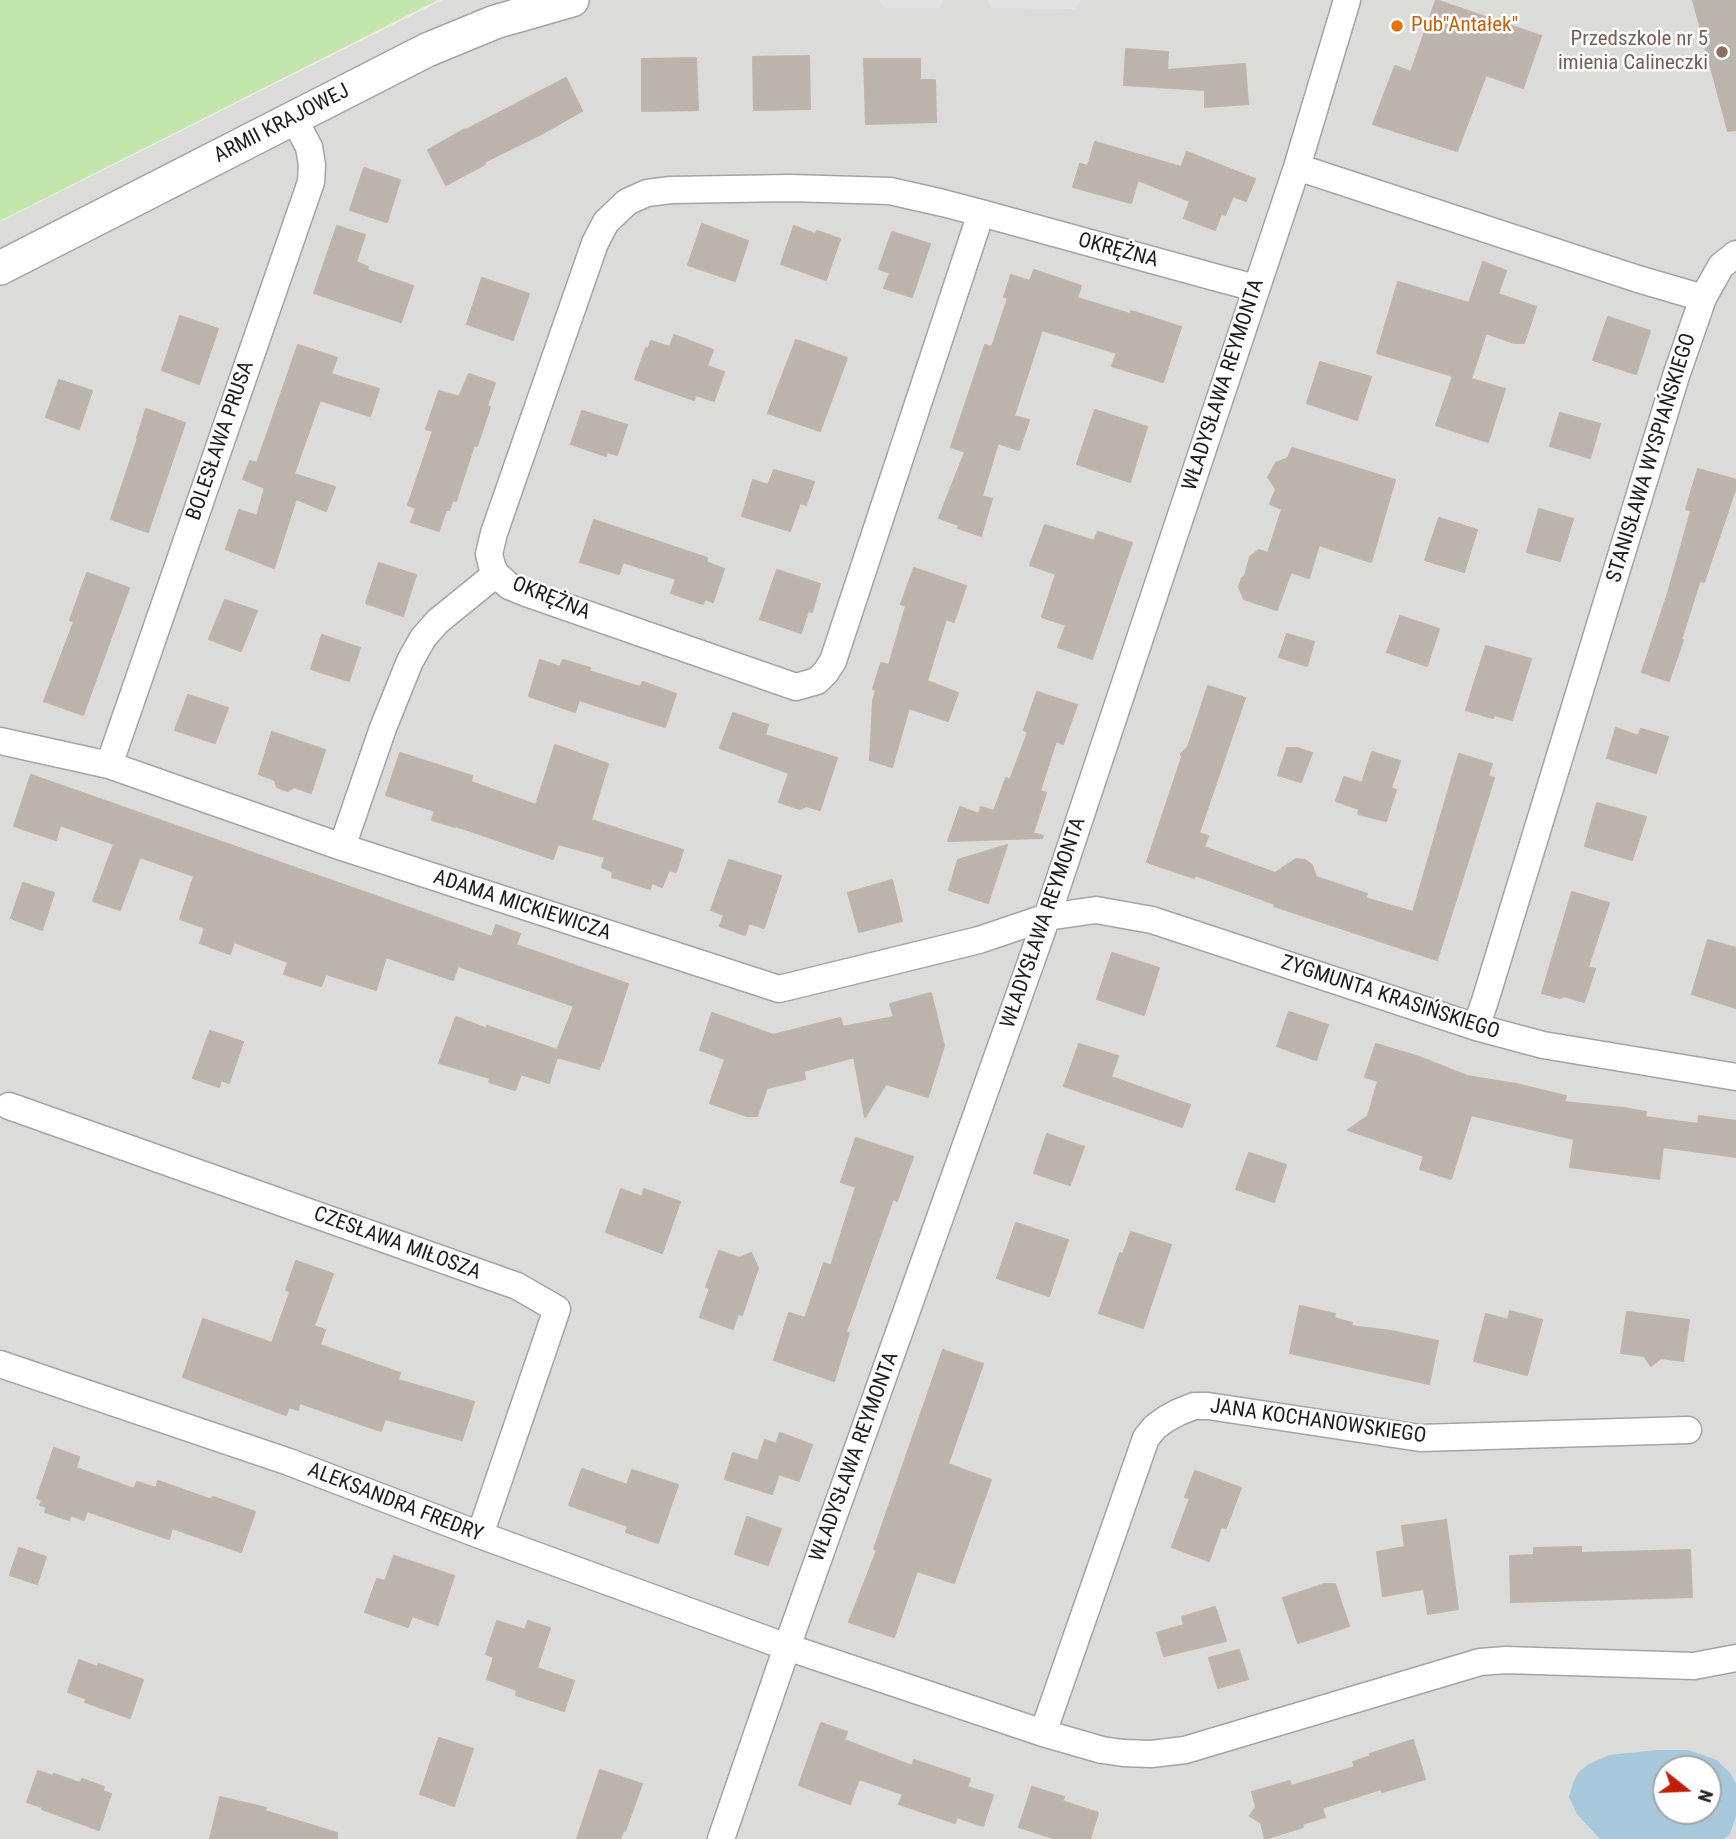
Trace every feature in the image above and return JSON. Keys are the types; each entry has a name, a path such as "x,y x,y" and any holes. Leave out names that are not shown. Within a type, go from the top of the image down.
{"street":[{"name":"ARMII KRAJOWEJ","path":"0,268 427,50 495,22 572,0"},
{"name":"WŁADYSŁAWA REYMONTA","path":"721,1839 1047,917 1297,167 1347,0"},
{"name":"BOLESŁAWA PRUSA","path":"109,765 311,182 309,147 293,117"},
{"path":"1297,167 1637,279 1703,298"},
{"name":"OKRĘŻNA","path":"981,213 833,661 817,681 796,687 526,593 509,586 496,574 489,554 494,533 595,243 606,222 627,202 647,194 671,190 790,188 870,190 906,194 981,213 1256,288"},
{"name":"STANISŁAWA WYSPIAŃSKIEGO","path":"1476,1027 1676,376 1703,298 1721,266 1736,254"},
{"path":"342,847 383,728 410,661 423,638 439,621 496,574"},
{"name":"ADAMA MICKIEWICZA","path":"0,741 109,765 342,847 779,989 979,940 1047,917"},
{"name":"ZYGMUNTA KRASIŃSKIEGO","path":"1047,917 1096,910 1152,920 1476,1027 1543,1045 1736,1077"},
{"name":"CZESŁAWA MIŁOSZA","path":"9,1106 517,1286 557,1309 481,1535"},
{"name":"ALEKSANDRA FREDRY","path":"0,1364 289,1462 787,1647"},
{"name":"JANA KOCHANOWSKIEGO","path":"1043,1733 1146,1438 1155,1427 1179,1412 1194,1406 1208,1406 1420,1438 1688,1430"},
{"path":"787,1647 1043,1733 1102,1750 1151,1754 1185,1750 1480,1662 1506,1660 1694,1666 1736,1658"}],"shaded area":[{"path":"442,0 1736,0 1736,1839 0,1839 0,222"},
{"path":"879,0 943,0 939,8 884,8"},
{"path":"987,0 1081,0 1075,9 991,8"}],"green space":[{"path":"0,0 438,0 0,221"}],"water":[{"path":"1657,1750 1688,1750 1702,1755 1652,1755 1652,1825 1722,1825 1722,1765 1736,1784 1736,1816 1730,1834 1724,1839 1600,1839 1577,1814 1569,1797 1578,1773 1589,1764 1609,1755"}],"building":[{"path":"1436,0 1541,36 1523,88 1486,75 1457,151 1373,124 1395,66 1411,72"},
{"name":"Przedszkole nr 5 imienia Calineczki","path":"1693,0 1736,0 1736,130 1728,131"},
{"path":"1126,49 1168,52 1167,70 1245,64 1248,104 1205,107 1205,90 1124,85"},
{"path":"809,56 810,109 754,110 753,57"},
{"path":"696,58 698,110 642,111 642,59"},
{"path":"864,59 920,59 920,80 935,80 936,122 866,124"},
{"path":"566,78 582,111 446,185 428,150"},
{"path":"1095,142 1181,167 1187,152 1255,179 1246,201 1233,196 1225,215 1221,214 1215,230 1184,218 1190,201 1138,180 1131,203 1073,187 1080,164 1088,166"},
{"path":"364,168 400,180 387,222 350,210"},
{"path":"702,224 748,241 735,281 688,265"},
{"path":"337,226 365,235 356,262 368,267 367,270 413,286 401,322 314,293"},
{"path":"794,226 840,239 826,280 781,264"},
{"path":"892,232 930,244 912,297 884,288 890,273 879,269"},
{"path":"1483,262 1506,271 1498,294 1536,307 1524,343 1514,343 1486,333 1471,379 1505,389 1488,442 1436,425 1453,376 1377,353 1398,282 1469,303"},
{"path":"1034,270 1081,286 1077,298 1181,327 1163,382 1112,366 1117,353 1042,330 1014,416 1029,420 1019,450 998,443 982,496 992,499 981,536 939,518 965,452 951,447 985,345 992,347 1008,298 1004,297 1011,275 1030,281"},
{"path":"482,278 529,294 513,340 467,324"},
{"path":"180,316 218,329 199,384 162,370"},
{"path":"1608,317 1650,331 1636,374 1593,360"},
{"path":"674,335 713,350 707,366 724,372 714,401 696,395 694,400 635,379 651,341 670,347"},
{"path":"796,340 847,358 820,431 768,413"},
{"path":"298,345 337,358 331,374 379,389 370,416 320,400 294,474 335,487 326,511 296,499 274,568 226,549 239,510 257,516 265,488 243,479 250,461 257,463"},
{"path":"1320,362 1371,377 1357,420 1307,403"},
{"path":"469,374 495,383 477,446 474,445 456,501 453,500 449,510 446,510 439,531 411,522 416,508 408,505 433,431 426,429 439,391 459,397"},
{"path":"59,380 92,391 79,429 46,417"},
{"path":"146,409 185,423 148,532 111,519"},
{"path":"1095,410 1147,427 1130,482 1077,464"},
{"path":"582,411 627,425 617,455 607,452 606,456 571,444"},
{"path":"1560,413 1600,424 1590,458 1550,446"},
{"path":"1292,448 1395,480 1371,562 1319,545 1309,578 1291,572 1277,610 1244,599 1239,587 1250,557 1259,550 1268,553 1282,509 1270,504 1276,489 1268,477 1276,463 1288,458"},
{"path":"1698,469 1736,480 1736,487 1704,582 1700,580 1669,681 1642,672 1691,511 1686,509"},
{"path":"774,470 814,482 806,505 800,503 790,531 742,516 753,480 768,485"},
{"path":"1539,509 1573,519 1560,561 1527,552"},
{"path":"1439,518 1477,530 1464,572 1425,560"},
{"path":"594,520 707,558 706,562 724,569 713,602 705,599 703,604 671,593 676,579 623,562 619,574 580,562"},
{"path":"1045,525 1094,541 1098,532 1132,543 1092,659 1058,647 1066,625 1042,617 1056,574 1030,565"},
{"path":"379,563 416,575 403,616 366,603"},
{"path":"914,568 966,586 954,622 946,619 927,681 958,693 948,721 909,708 892,767 870,760 876,690 873,689 881,663 889,665 906,606 901,604"},
{"path":"777,570 820,584 812,612 808,611 801,633 760,619"},
{"path":"87,573 129,588 83,715 44,701 74,622 70,620"},
{"path":"225,600 257,611 241,651 209,639"},
{"path":"1400,616 1439,629 1427,666 1387,652"},
{"path":"1287,634 1314,642 1307,666 1279,657"},
{"path":"322,635 360,648 349,681 311,669"},
{"path":"1486,646 1531,659 1512,720 1466,710"},
{"path":"540,660 560,667 563,660 640,687 643,682 676,694 665,727 579,700 575,712 529,696"},
{"path":"1208,686 1245,698 1199,833 1208,836 1204,847 1275,873 1296,859 1305,860 1312,865 1316,877 1367,894 1365,898 1413,912 1459,754 1492,764 1488,776 1494,778 1437,960 1274,906 1275,904 1195,875 1194,878 1147,862 1181,754 1188,747"},
{"path":"1037,692 1077,705 1063,744 1056,741 1040,791 1046,793 1033,833 1043,836 1042,838 948,841 960,807 979,814 981,807 994,811 1006,778 1010,780 1028,732 1024,730"},
{"path":"188,695 228,708 215,743 175,730"},
{"path":"733,713 768,725 765,735 837,758 820,810 806,806 800,809 779,802 789,773 720,748"},
{"path":"1616,728 1638,736 1641,729 1668,737 1656,773 1607,758"},
{"path":"272,732 325,750 311,793 294,787 288,791 277,787 275,780 259,774"},
{"path":"555,745 608,764 591,820 683,850 676,872 669,870 662,887 652,883 650,889 612,877 613,872 602,867 605,857 558,844 553,859 432,820 435,811 386,795 400,753 472,776 471,782 536,805"},
{"path":"1287,748 1312,753 1301,782 1278,775"},
{"path":"1372,752 1400,761 1391,788 1396,790 1386,821 1358,814 1359,809 1336,801 1344,777 1362,783"},
{"path":"31,775 492,937 496,925 520,934 516,945 628,984 599,1069 557,1057 549,1083 521,1074 515,1090 489,1082 490,1078 439,1063 456,1017 557,1050 574,1006 458,966 453,980 386,957 376,990 326,974 321,986 284,974 288,962 234,942 230,954 200,943 205,928 180,919 194,876 140,857 120,910 93,901 114,844 60,825 56,840 14,826"},
{"path":"1597,803 1646,817 1632,860 1585,846"},
{"path":"1007,845 988,903 949,890 958,860"},
{"path":"729,860 781,876 764,928 749,923 745,935 720,926 724,915 711,910"},
{"path":"892,880 902,921 859,932 848,893"},
{"path":"23,883 54,893 42,930 11,918"},
{"path":"1572,892 1609,903 1588,967 1595,969 1584,1002 1542,993"},
{"path":"1708,940 1736,948 1736,1008 1692,994"},
{"path":"1112,953 1159,968 1144,1015 1097,999"},
{"path":"931,993 944,1046 928,1097 886,1084 865,1117 854,1057 804,1071 805,1079 767,1088 757,1116 747,1116 710,1103 725,1059 700,1050 712,1013 773,1035 840,1018 843,1027 894,1017 890,1004"},
{"path":"1289,1012 1328,1025 1316,1060 1277,1046"},
{"path":"210,1031 243,1042 229,1083 221,1080 219,1087 193,1078"},
{"path":"1079,1044 1118,1056 1111,1077 1190,1105 1182,1127 1064,1086"},
{"path":"1376,1044 1467,1076 1566,1096 1564,1102 1623,1108 1646,1112 1645,1117 1698,1124 1699,1116 1736,1121 1736,1157 1663,1147 1659,1179 1570,1167 1574,1139 1471,1115 1451,1179 1420,1169 1424,1156 1348,1130 1368,1116 1378,1081 1365,1077"},
{"path":"1047,1134 1084,1147 1070,1185 1034,1173"},
{"path":"856,1138 913,1157 897,1201 893,1199 846,1332 849,1333 834,1381 774,1360 789,1313 805,1318 824,1263 831,1266 856,1187 841,1182"},
{"path":"1249,1153 1286,1165 1274,1202 1236,1189"},
{"path":"621,1189 642,1197 644,1189 680,1202 662,1253 606,1232"},
{"path":"1016,1223 1068,1240 1049,1296 997,1278"},
{"path":"1131,1232 1171,1245 1143,1328 1099,1313 1120,1253 1123,1254"},
{"path":"719,1251 740,1258 751,1253 758,1268 742,1315 738,1314 733,1329 700,1317 710,1288 706,1287"},
{"path":"296,1261 333,1274 314,1326 325,1330 320,1345 400,1373 398,1380 474,1402 462,1440 385,1419 381,1431 300,1403 298,1410 289,1407 286,1415 183,1377 203,1319 272,1343 290,1292 286,1290"},
{"path":"1300,1306 1335,1314 1334,1318 1352,1323 1351,1326 1438,1341 1429,1384 1290,1353"},
{"path":"1510,1311 1542,1320 1527,1375 1474,1361 1486,1314 1508,1320"},
{"path":"1627,1312 1689,1320 1683,1361 1661,1358 1651,1366 1644,1356 1621,1353"},
{"path":"943,1350 983,1364 948,1464 991,1480 954,1583 917,1571 894,1637 849,1622 877,1550 874,1549"},
{"path":"780,1433 812,1445 799,1481 779,1474 772,1494 725,1479 733,1453 758,1461 765,1440 776,1444"},
{"path":"54,1448 79,1457 76,1468 134,1489 137,1482 156,1488 158,1481 255,1512 241,1552 172,1528 169,1539 87,1511 84,1520 71,1515 69,1520 45,1512 47,1507 40,1505 42,1500 37,1498"},
{"path":"582,1469 627,1485 632,1470 678,1485 658,1543 626,1532 628,1526 569,1505"},
{"path":"1195,1471 1241,1488 1226,1528 1221,1527 1209,1561 1172,1547 1190,1498 1185,1497"},
{"path":"747,1517 781,1529 768,1565 735,1554"},
{"path":"1446,1520 1458,1609 1428,1614 1424,1589 1383,1596 1377,1552 1405,1547 1402,1526"},
{"path":"1581,1547 1581,1553 1690,1550 1692,1597 1511,1602 1510,1556 1534,1555 1534,1548"},
{"path":"19,1548 46,1557 37,1584 10,1575"},
{"path":"394,1556 454,1576 438,1625 412,1616 408,1627 365,1612 377,1579 385,1581"},
{"path":"1325,1584 1335,1584 1349,1626 1298,1643 1283,1598"},
{"path":"1215,1607 1226,1641 1164,1656 1157,1633 1184,1625 1182,1617"},
{"path":"497,1621 525,1630 528,1621 550,1628 537,1668 574,1681 564,1711 516,1695 517,1690 487,1679 494,1657 486,1654"},
{"path":"1239,1650 1248,1679 1218,1688 1209,1658"},
{"path":"79,1660 97,1667 99,1664 143,1680 130,1718 85,1702 87,1699 68,1692"},
{"path":"821,1723 847,1732 844,1740 912,1766 914,1760 970,1779 967,1787 993,1795 983,1826 957,1817 955,1823 899,1804 903,1794 859,1779 850,1804 799,1785"},
{"path":"439,1738 473,1749 454,1806 420,1794"},
{"path":"1413,1740 1425,1779 1382,1792 1381,1789 1322,1808 1325,1817 1265,1839 1261,1823 1250,1816 1256,1807 1252,1792 1290,1781 1291,1786 1355,1767 1353,1762 1371,1756 1370,1754"},
{"path":"600,1770 642,1784 620,1839 577,1839"},
{"path":"38,1771 80,1783 82,1779 104,1787 102,1791 111,1794 99,1830 27,1802"},
{"path":"1032,1787 1064,1797 1062,1801 1098,1813 1090,1839 1056,1839 1019,1827"},
{"path":"220,1797 266,1808 265,1811 337,1833 337,1839 210,1839"}],"place":[{"name":"Pub\"Antałek\"","path":"1397,26"},
{"name":"Przedszkole nr 5 imienia Calineczki","path":"1722,52"}]}
